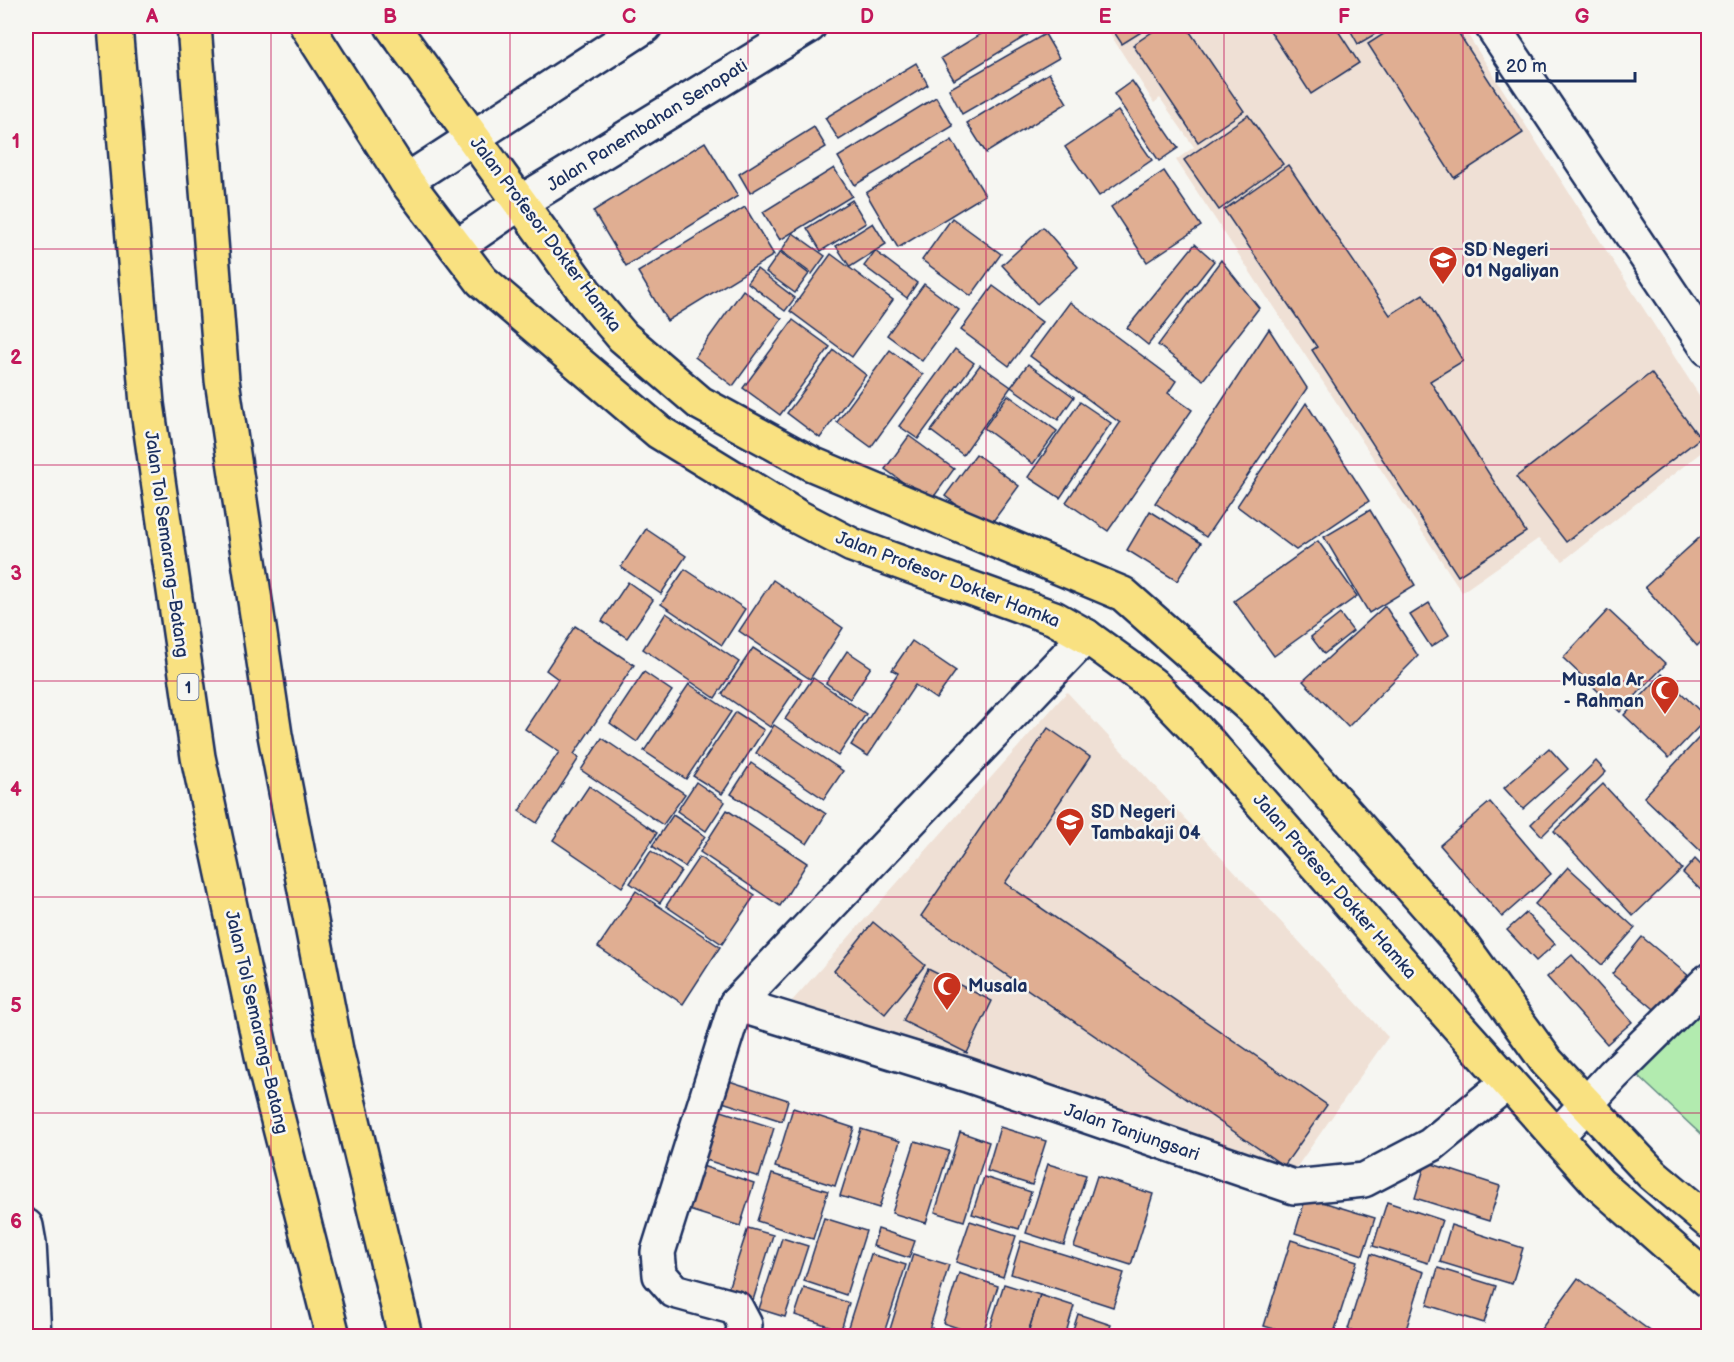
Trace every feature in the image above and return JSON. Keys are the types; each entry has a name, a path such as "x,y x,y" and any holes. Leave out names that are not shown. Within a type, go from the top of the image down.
{"main road":[{"name":"Jalan Tol Semarang–Batang","path":"115,26 147,404 198,757 264,1065 333,1336"},
{"path":"194,26 222,380 275,735 336,1050 405,1336"},
{"name":"Jalan Profesor Dokter Hamka","path":"307,26 406,181 482,280 659,432 798,517 852,545 1054,618 1086,636 1152,684 1209,743 1599,1184 1708,1280"},
{"name":"Jalan Profesor Dokter Hamka","path":"392,26 585,292 623,337 699,403 812,464 1123,594 1260,715 1463,946 1547,1062 1653,1174 1708,1221"}],"street":[{"path":"406,181 645,26"},
{"name":"Jalan Panembahan Senopati","path":"456,247 521,202 808,26"},
{"path":"1492,26 1708,349"},
{"path":"742,1336 745,1325 736,1308 674,1291 660,1275 658,1252 736,1004 1086,636"},
{"path":"1557,1136 1586,1102 1708,981"},
{"name":"Jalan Tanjungsari","path":"736,1004 967,1075 1294,1187 1364,1180 1431,1145 1508,1082"},
{"path":"26,1226 34,1336"}],"shaded area":[{"name":"SD Negeri 01 Ngaliyan","path":"1105,26 1462,26 1708,409 1708,447 1563,561 1538,539 1462,592 1176,160 1194,147 1160,98 1154,103"},
{"name":"SD Negeri Tambakaji 04","path":"1067,692 1388,1037 1289,1178 792,1001"}],"green space":[{"path":"1708,993 1708,1141 1635,1073"}],"building":[{"path":"994,26 1042,26 954,80 941,58"},
{"path":"1110,26 1151,26 1122,44"},
{"path":"1161,26 1186,26 1244,111 1198,142 1133,45"},
{"path":"1267,26 1335,26 1359,63 1311,94"},
{"path":"1348,26 1389,26 1358,44"},
{"path":"1396,26 1454,26 1523,133 1454,178 1368,44"},
{"path":"1045,34 1059,58 962,114 949,89"},
{"path":"916,63 928,85 839,140 825,118"},
{"path":"1049,73 1067,103 986,153 967,123"},
{"path":"1132,81 1178,148 1159,161 1114,94"},
{"path":"936,97 953,126 855,185 838,157"},
{"path":"1118,111 1152,160 1099,196 1065,147"},
{"path":"1248,115 1283,164 1219,210 1184,160"},
{"path":"814,127 826,147 750,193 739,174"},
{"path":"952,140 985,195 898,248 866,193"},
{"path":"705,142 738,196 626,266 593,211"},
{"path":"1288,165 1390,315 1423,294 1463,361 1430,381 1526,532 1458,576 1312,350 1317,347 1224,210"},
{"path":"834,168 852,196 780,240 763,212"},
{"path":"1164,171 1201,226 1147,262 1111,207"},
{"path":"852,200 866,223 821,251 807,228"},
{"path":"745,207 774,255 667,321 638,272"},
{"path":"952,218 1001,254 971,296 922,260"},
{"path":"873,223 886,244 850,267 836,246"},
{"path":"1043,227 1078,267 1037,304 1002,265"},
{"path":"793,233 825,256 812,274 781,251"},
{"path":"1195,244 1214,261 1148,345 1127,328"},
{"path":"875,251 917,283 907,298 864,266"},
{"path":"780,252 809,274 795,293 766,272"},
{"path":"831,254 893,300 852,357 790,311"},
{"path":"1221,260 1259,308 1203,380 1158,345"},
{"path":"757,269 795,298 785,311 747,282"},
{"path":"924,284 959,310 922,361 887,335"},
{"path":"993,286 1042,322 1009,366 961,330"},
{"path":"743,290 782,319 733,386 695,357"},
{"path":"1070,302 1176,381 1168,393 1192,410 1108,531 1066,502 1120,423 1030,356"},
{"path":"793,320 830,347 780,415 743,388"},
{"path":"1269,329 1307,388 1206,537 1155,503"},
{"path":"955,349 974,363 918,439 899,426"},
{"path":"834,350 866,375 820,438 787,413"},
{"path":"890,350 923,375 871,447 837,422"},
{"path":"1028,364 1074,397 1058,420 1011,387"},
{"path":"980,365 1011,387 963,455 931,431"},
{"path":"1651,373 1700,438 1566,542 1516,477"},
{"path":"1008,395 1057,431 1033,464 984,428"},
{"path":"1080,402 1111,423 1060,498 1028,477"},
{"path":"1306,403 1369,501 1296,550 1237,506"},
{"path":"909,436 954,469 930,502 885,469"},
{"path":"976,454 1019,486 988,528 945,496"},
{"path":"1370,510 1415,585 1369,613 1324,537"},
{"path":"1150,511 1201,543 1177,581 1127,550"},
{"path":"646,529 686,556 661,594 621,567"},
{"path":"1708,530 1708,635 1697,646 1645,587"},
{"path":"1318,541 1357,596 1274,656 1234,601"},
{"path":"685,569 745,609 722,645 661,604"},
{"path":"773,580 843,628 810,679 739,631"},
{"path":"628,582 653,600 627,638 602,621"},
{"path":"1429,603 1449,635 1431,647 1410,615"},
{"path":"1385,606 1418,656 1348,727 1303,681"},
{"path":"1608,610 1666,664 1620,712 1563,658"},
{"path":"666,613 739,662 715,698 643,649"},
{"path":"1340,614 1353,631 1324,654 1311,637"},
{"path":"575,626 634,665 574,754 579,758 537,823 519,811 559,752 525,729 558,679 546,670"},
{"path":"912,641 956,671 936,699 915,685 868,756 851,745 898,673 892,670"},
{"path":"753,648 802,680 770,727 722,694"},
{"path":"847,651 871,667 850,699 826,683"},
{"path":"644,672 672,691 637,742 610,723"},
{"name":"Musala Ar - Rahman","path":"1662,674 1707,718 1669,758 1624,715"},
{"path":"813,678 866,714 838,756 785,719"},
{"path":"689,684 731,712 686,779 644,751"},
{"path":"736,712 764,730 722,794 693,776"},
{"path":"774,725 843,771 824,799 756,753"},
{"path":"1048,728 1090,757 1005,883 1327,1105 1284,1166 921,916"},
{"path":"1708,728 1708,858 1644,797"},
{"path":"602,738 685,794 663,825 581,770"},
{"path":"1549,748 1568,769 1523,809 1504,788"},
{"path":"1596,761 1606,772 1542,836 1531,824"},
{"path":"751,763 826,814 807,844 731,794"},
{"path":"696,782 725,802 706,831 677,811"},
{"path":"1603,784 1682,869 1633,916 1554,831"},
{"path":"589,786 657,833 622,887 553,840"},
{"path":"1490,802 1551,874 1502,917 1440,845"},
{"path":"727,810 807,863 780,906 700,852"},
{"path":"673,815 705,836 685,867 652,846"},
{"path":"651,851 681,871 660,903 630,883"},
{"path":"699,857 755,895 722,944 666,906"},
{"path":"1695,859 1708,872 1708,897 1683,873"},
{"path":"1568,867 1635,928 1602,965 1535,904"},
{"path":"636,891 720,947 683,1004 598,947"},
{"path":"1526,913 1555,944 1536,961 1507,930"},
{"path":"873,922 925,965 885,1014 834,971"},
{"path":"1642,937 1689,976 1659,1013 1612,974"},
{"path":"1572,955 1632,1022 1607,1044 1547,977"},
{"name":"Musala","path":"928,969 992,1001 967,1053 903,1021"},
{"path":"723,1079 788,1100 782,1121 716,1100"},
{"path":"712,1108 774,1128 759,1177 697,1157"},
{"path":"793,1108 854,1128 835,1186 775,1167"},
{"path":"1000,1127 1046,1141 1032,1185 987,1171"},
{"path":"861,1129 900,1141 879,1208 840,1196"},
{"path":"960,1132 989,1142 964,1221 935,1212"},
{"path":"915,1141 949,1151 926,1223 892,1213"},
{"path":"690,1162 754,1183 740,1226 676,1206"},
{"path":"1426,1162 1500,1186 1489,1221 1415,1198"},
{"path":"1048,1164 1086,1175 1064,1245 1026,1233"},
{"path":"772,1174 828,1191 813,1239 757,1221"},
{"path":"1097,1176 1153,1194 1131,1265 1074,1247"},
{"path":"984,1177 1031,1192 1019,1229 972,1214"},
{"path":"1306,1197 1375,1218 1363,1255 1295,1233"},
{"path":"1387,1202 1442,1220 1428,1263 1373,1246"},
{"path":"824,1218 866,1231 846,1295 804,1281"},
{"path":"970,1221 1016,1236 1003,1277 956,1262"},
{"path":"1451,1225 1523,1248 1512,1284 1440,1262"},
{"path":"748,1228 773,1235 751,1307 725,1298"},
{"path":"878,1229 915,1241 909,1258 873,1246"},
{"path":"782,1238 808,1246 785,1317 759,1309"},
{"path":"1291,1240 1357,1261 1333,1336 1298,1336 1264,1326"},
{"path":"1021,1241 1124,1273 1113,1307 1011,1274"},
{"path":"871,1254 906,1265 883,1336 867,1336 847,1330"},
{"path":"913,1254 949,1265 927,1336 888,1336"},
{"path":"1371,1254 1424,1272 1404,1336 1371,1336 1348,1329"},
{"path":"1438,1268 1496,1286 1484,1323 1427,1305"},
{"path":"959,1273 998,1286 982,1336 943,1323"},
{"path":"1578,1278 1657,1336 1536,1336"},
{"path":"1004,1284 1040,1295 1027,1336 998,1336 988,1333"},
{"path":"804,1288 849,1303 841,1330 795,1315"},
{"path":"1040,1295 1074,1306 1065,1336 1027,1336"},
{"path":"1078,1314 1111,1325 1107,1336 1071,1336"},
{"path":"932,1328 958,1336 929,1336"}],"place":[{"name":"SD Negeri 01 Ngaliyan","path":"1443,286"},
{"name":"Musala Ar - Rahman","path":"1665,716"},
{"name":"SD Negeri Tambakaji 04","path":"1070,848"},
{"name":"Musala","path":"947,1012"}]}
